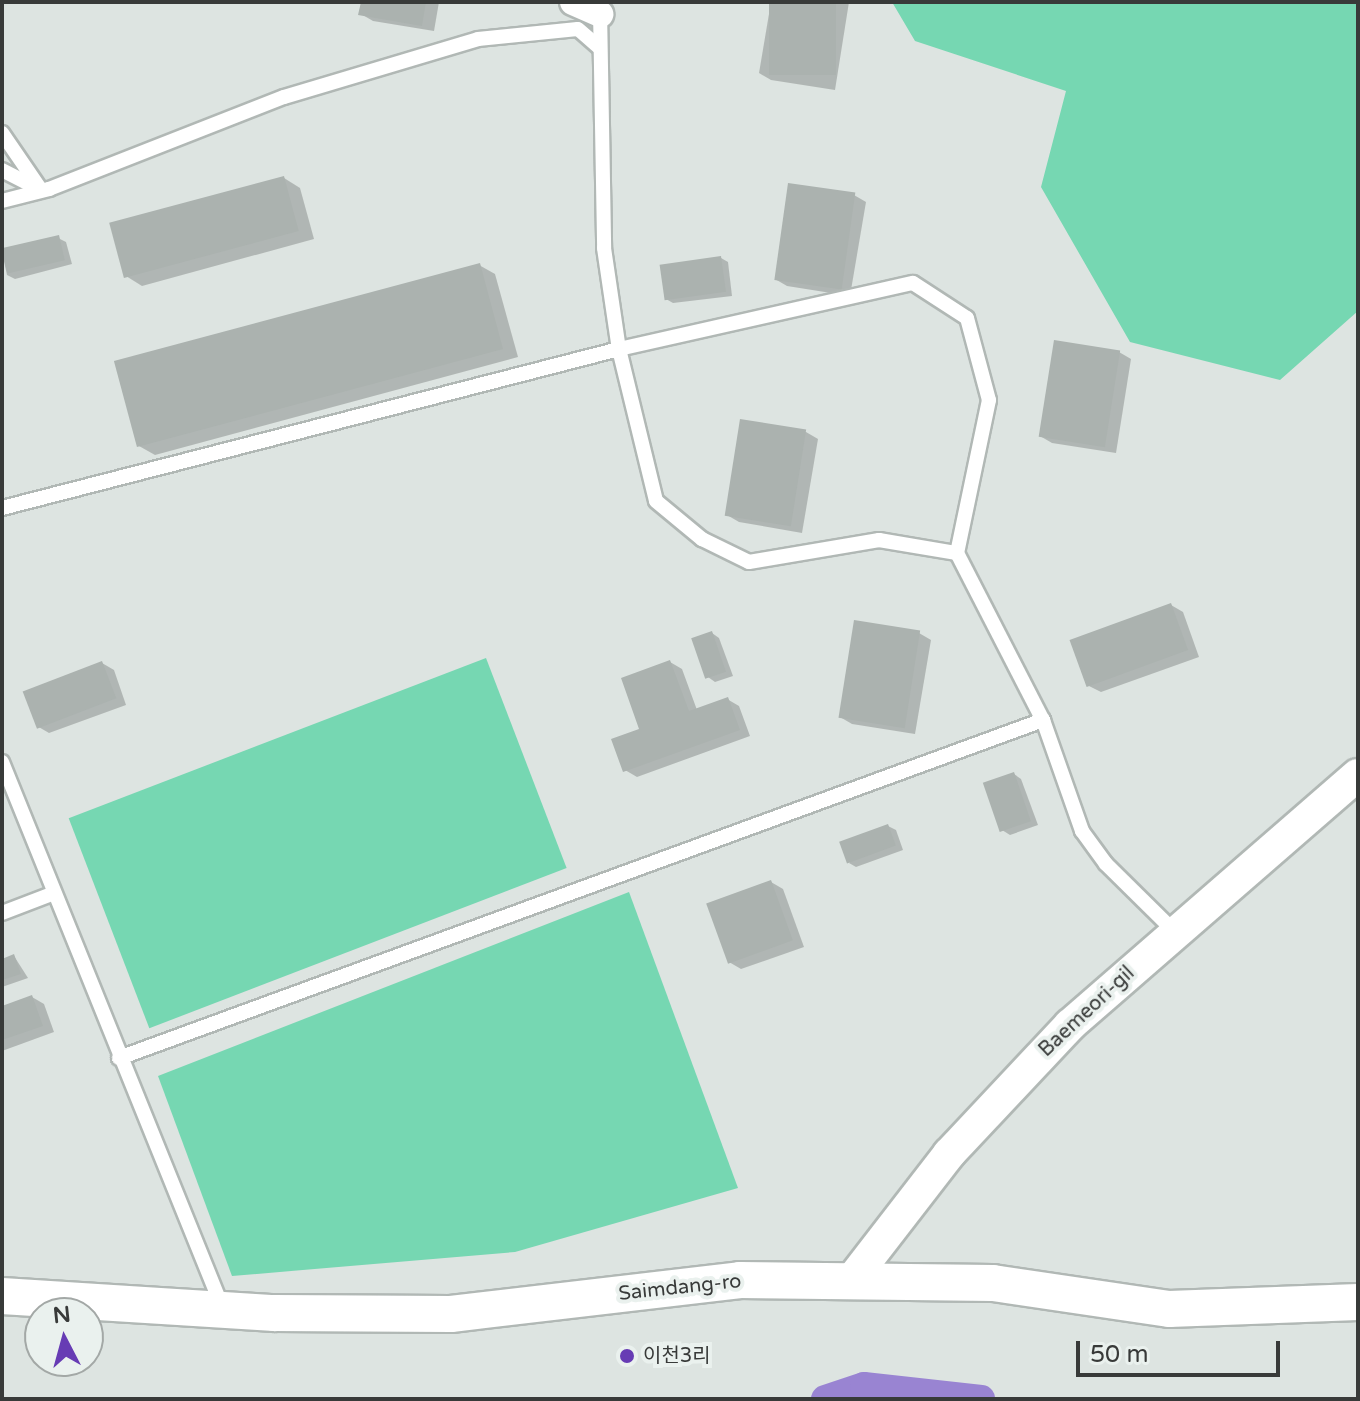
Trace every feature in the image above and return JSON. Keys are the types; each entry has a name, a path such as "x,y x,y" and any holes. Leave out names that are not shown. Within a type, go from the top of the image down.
{"main road":[{"name":"Saimdang-ro","path":"2,1296 224,1310 451,1314 740,1280 993,1283 1169,1309 1358,1302"}],"street":[{"path":"573,2 600,8"},
{"name":"Baemeori-gil","path":"850,1282 959,1143 1070,1025 1358,775"}],"lane":[{"path":"600,8 604,248 619,349 656,501 702,539 749,562 879,540 957,553"},
{"path":"2,201 41,190 284,97 478,39 578,29 599,47"},
{"path":"2,133 41,190"},
{"path":"2,170 41,190"},
{"path":"2,508 619,349 913,283 967,318 989,400 957,553 1043,720 1082,831 1106,864 1175,932"},
{"path":"119,1058 1043,720"},
{"path":"2,762 119,1058 224,1310"},
{"path":"2,913 54,893"}],"green space":[{"path":"892,2 1358,2 1358,311 1280,380 1130,342 1041,187 1066,91 915,41"},
{"path":"486,658 567,868 149,1028 69,818"},
{"path":"629,892 738,1188 515,1252 232,1276 158,1076"}],"building":[{"path":"361,2 426,2 422,26 358,15"},
{"path":"769,2 836,2 836,75 769,75"},
{"path":"284,176 299,231 124,278 109,223"},
{"path":"788,183 855,192 842,290 774,280"},
{"path":"59,235 65,260 7,274 2,248"},
{"path":"721,256 726,292 665,300 660,265"},
{"path":"480,263 503,349 137,447 114,361"},
{"path":"1054,340 1120,350 1105,447 1039,437"},
{"path":"740,419 806,429 791,526 725,516"},
{"path":"1171,603 1188,650 1087,687 1070,640"},
{"path":"854,620 920,630 905,728 839,718"},
{"path":"712,631 726,672 705,679 691,638"},
{"path":"670,660 689,711 728,697 740,730 623,772 611,739 639,729 621,678"},
{"path":"102,661 116,698 37,729 23,691"},
{"path":"1014,772 1031,821 1000,832 983,783"},
{"path":"888,824 896,846 847,863 839,842"},
{"path":"771,880 793,940 728,964 706,904"},
{"path":"14,954 21,974 2,980 2,959"},
{"path":"32,995 43,1026 2,1040 2,1006"}],"waterway":[{"path":"825,1399 864,1386 981,1399"}],"place":[{"name":"이천3리","path":"627,1356"}]}
